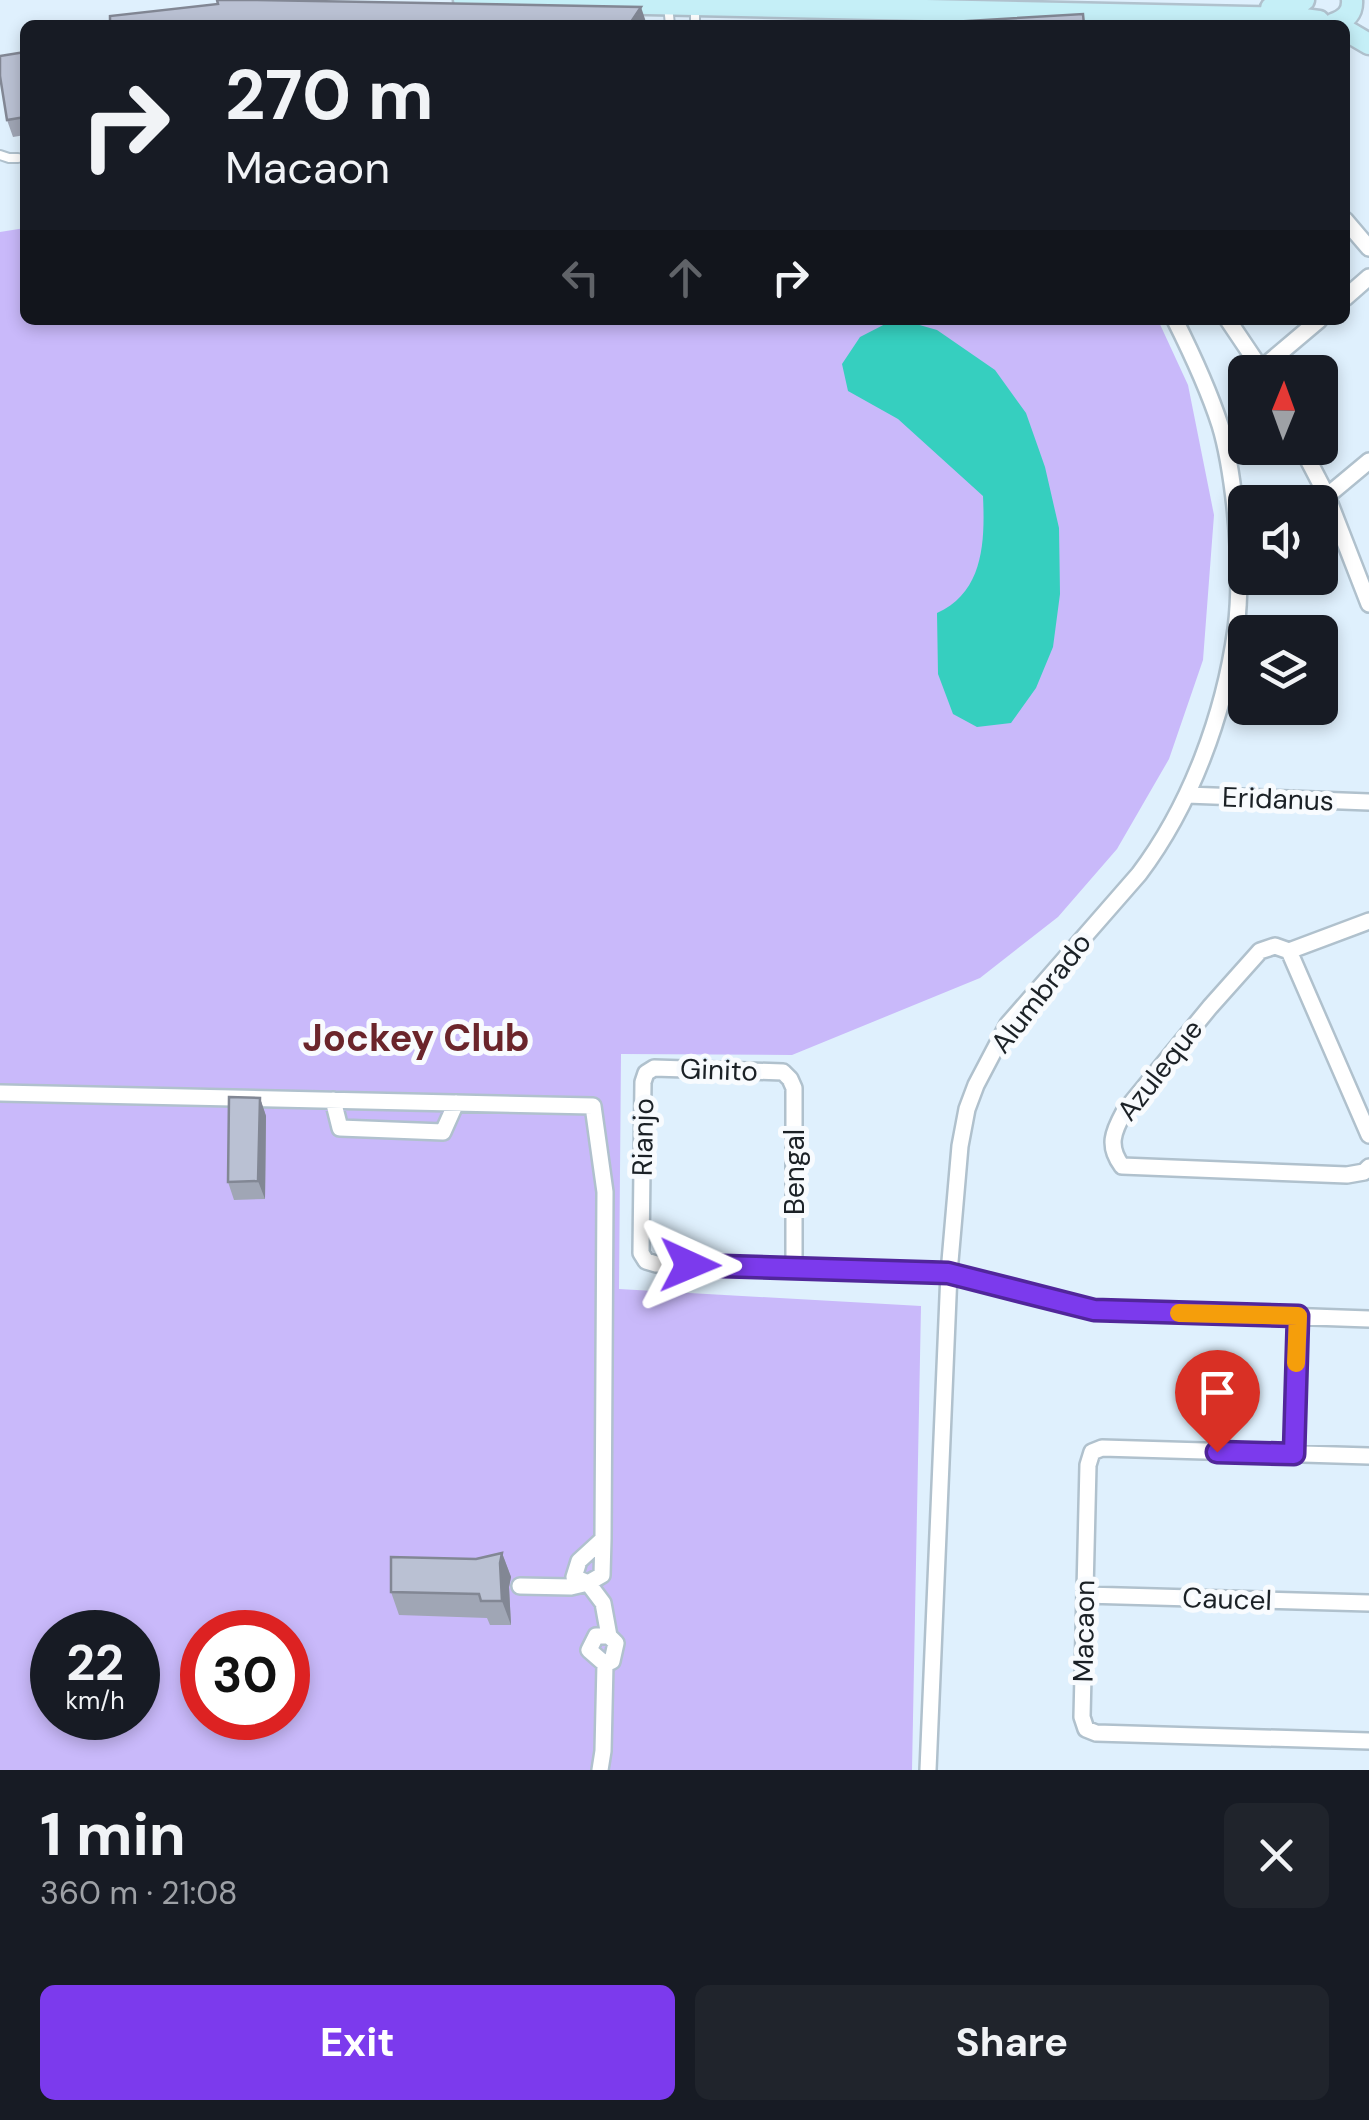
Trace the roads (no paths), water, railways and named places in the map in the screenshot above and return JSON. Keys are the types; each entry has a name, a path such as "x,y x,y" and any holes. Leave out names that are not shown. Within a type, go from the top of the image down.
{"main road":[{"path":"464,0 669,15 928,5 1207,20"},
{"path":"1024,0 1106,15 1287,8 1306,0 1310,10 1325,20"},
{"path":"1339,20 1346,18 1354,0 1369,14"},
{"path":"1272,20 1309,20"}],"street":[{"path":"1350,226 1369,248"},
{"name":"Alumbrado","path":"928,1770 948,1273 966,1109 1008,1024 1138,874 1187,795 1226,681 1236,627 1239,548 1221,429 1204,378 1178,325"},
{"path":"1231,325 1251,355"},
{"path":"1280,355 1313,325"},
{"path":"1338,487 1369,461"},
{"path":"1338,524 1369,604"},
{"name":"Eridanus","path":"1187,795 1369,802"},
{"name":"Azuleque","path":"1369,921 1289,951 1275,946 1260,950 1124,1112 1111,1142 1114,1156 1122,1166 1347,1175 1369,1167"},
{"path":"1289,951 1369,1136"},
{"name":"Ginito","path":"646,1073 654,1068 718,1069 783,1072 790,1078"},
{"name":"Rianjo","path":"646,1073 641,1253 646,1261 794,1267"},
{"name":"Bengal","path":"790,1078 794,1088 794,1267"},
{"path":"0,1093 593,1106 605,1192 602,1574 571,1587 520,1586"},
{"path":"333,1100 340,1128 443,1132 456,1103"},
{"path":"794,1267 948,1273 1094,1310 1369,1318"},
{"path":"1294,1454 1298,1316"},
{"name":"Macaon","path":"1369,1456 1102,1448 1092,1452 1088,1465 1082,1717 1086,1729 1096,1734 1369,1741"},
{"path":"600,1770 605,1664 612,1661 616,1644 609,1636 603,1603 588,1583 574,1577 579,1561 603,1539"},
{"name":"Caucel","path":"1085,1596 1369,1603"}],"lane":[{"path":"0,155 18,158"}],"district":[{"name":"Jockey Club","path":"416,1038"}]}
